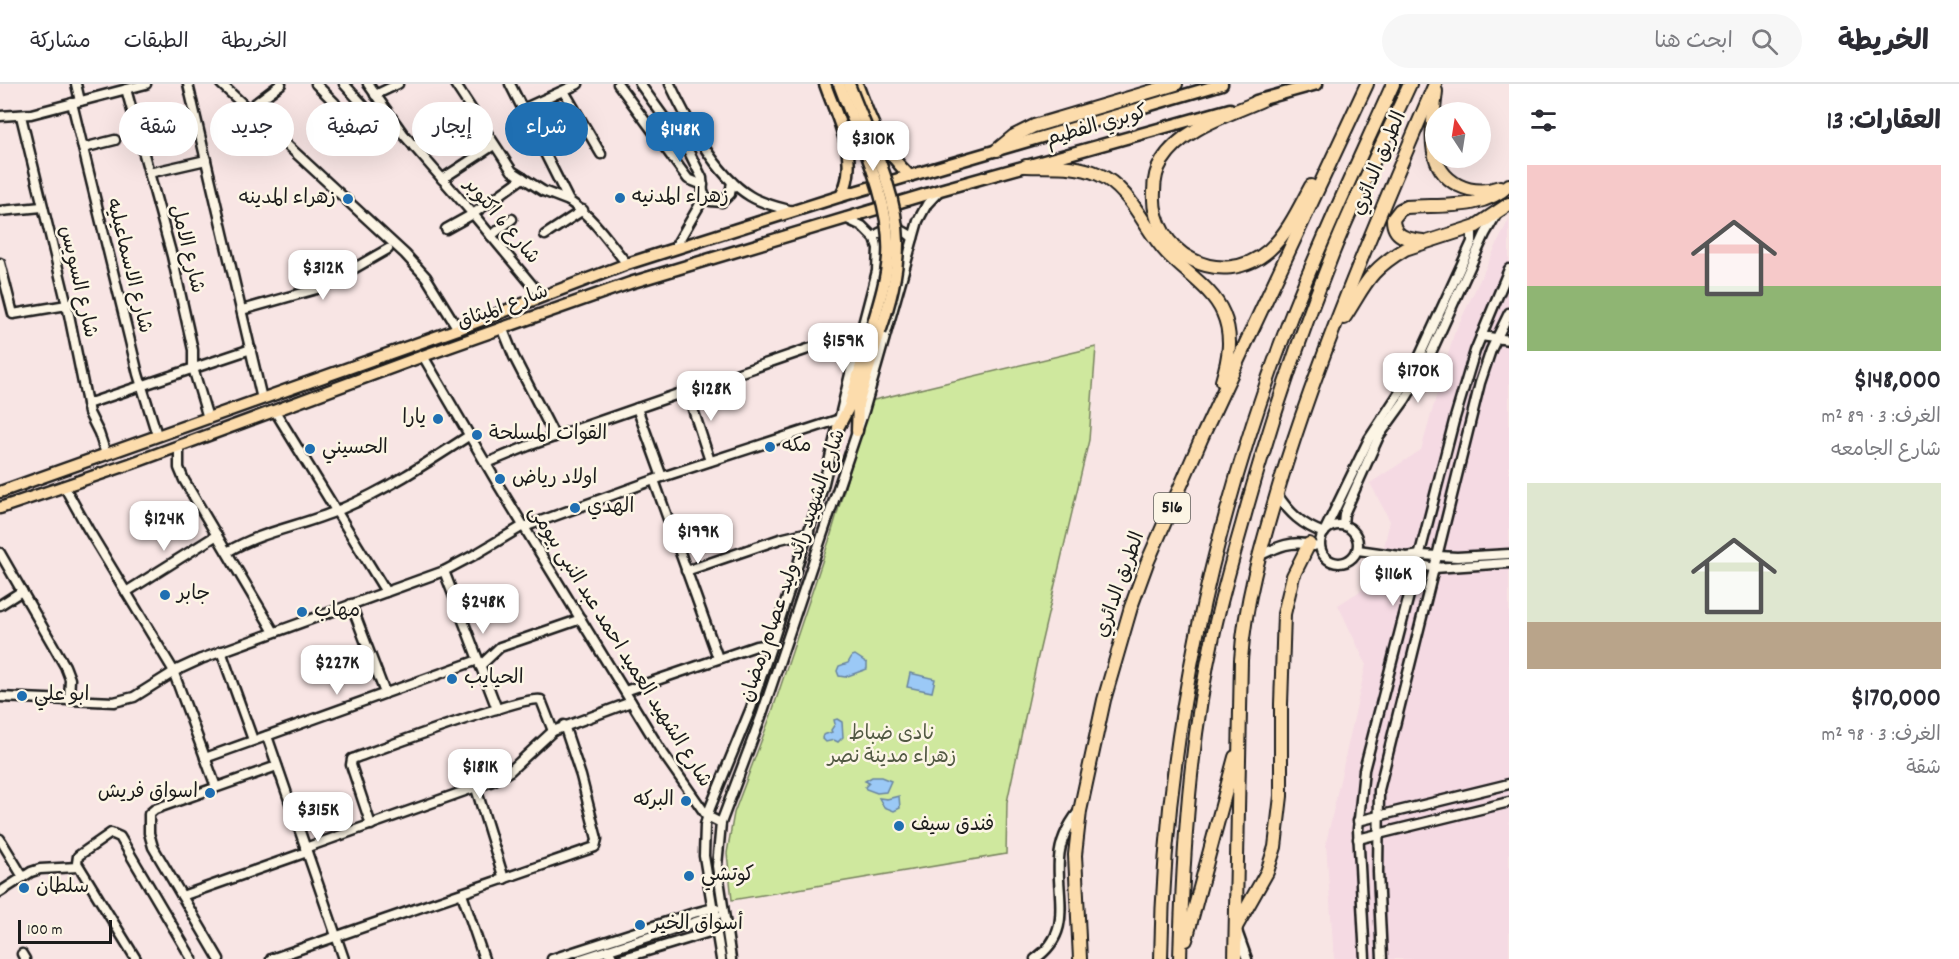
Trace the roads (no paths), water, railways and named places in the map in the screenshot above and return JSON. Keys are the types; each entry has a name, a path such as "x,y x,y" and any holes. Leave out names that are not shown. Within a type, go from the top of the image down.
{"highway":[{"path":"997,150 1014,136 1034,126 1176,84"},
{"name":"الطريق الدائري","path":"1080,959 1075,855 1080,811 1104,700 1131,607 1147,563 1202,436 1367,84"},
{"name":"الطريق الدائري","path":"1161,959 1165,856 1176,755 1193,654 1216,558 1248,441 1290,319 1393,84"},
{"name":"الطريق الدائري","path":"1181,959 1183,859 1195,745 1214,632 1231,562 1275,410 1310,314 1333,253 1410,84"},
{"path":"1436,84 1432,143 1439,168 1454,183 1472,190 1494,189 1509,184"},
{"name":"الطريق الدائري","path":"1235,959 1242,641 1259,556 1299,420 1436,84"},
{"name":"516","path":"1262,100 1194,132 1177,144 1162,160 1155,180 1155,213 1164,235 1186,257 1203,265 1222,268 1241,265 1262,255 1286,230 1314,181 1339,145"},
{"name":"516","path":"1026,166 1076,168 1106,178 1129,199 1166,252 1218,304 1226,322 1229,351 1224,373 1202,436"},
{"path":"1430,241 1409,239 1399,235 1393,228 1395,214 1406,207 1458,205 1486,199 1500,194 1509,184"},
{"path":"1334,330 1375,270 1405,249 1467,229 1509,204"},
{"path":"1236,928 1267,872 1275,847 1281,796 1281,673 1284,614 1293,576 1314,546"},
{"path":"1181,959 1240,740"}],"main road":[{"path":"825,84 849,156 849,176 841,196"},
{"path":"838,84 880,194 887,224 887,267 876,331 858,404 857,431"},
{"path":"839,424 849,406 892,293 898,243 896,220 889,189 849,84"},
{"path":"857,84 882,144 910,176"},
{"name":"كوبري الفطيم","path":"997,150 1222,84"},
{"name":"كوبري الفطيم","path":"1026,166 1317,84"},
{"path":"849,156 857,159 870,158 876,154 882,144"},
{"name":"شارع الميثاق","path":"0,492 458,329 627,264 841,196 997,150"},
{"name":"شارع الميثاق","path":"0,508 180,446 502,327 630,283 1026,166"},
{"path":"173,429 173,439 180,446"},
{"path":"146,439 153,446 153,455"}],"street":[{"name":"شارع الاسماعيليه","path":"76,84 82,148 141,386 157,435"},
{"path":"0,116 21,116 76,102 112,88 126,89 142,84"},
{"path":"188,84 262,399"},
{"path":"221,84 240,102"},
{"path":"257,102 281,84"},
{"path":"316,84 335,102"},
{"path":"344,84 360,102"},
{"name":"شارع 6 اكتوبر","path":"368,84 395,125 412,145"},
{"path":"375,95 398,84"},
{"path":"455,84 512,171 548,193 569,201 583,210 627,264"},
{"path":"510,84 520,102"},
{"path":"537,102 578,84"},
{"path":"618,84 688,179 703,189 711,201 722,202 730,194 732,182"},
{"path":"640,84 689,152 700,172 703,189 697,212 674,249"},
{"path":"670,84 699,139 732,182 758,200 793,211"},
{"name":"شارع الامل","path":"126,89 175,266 193,350 193,368 208,418"},
{"path":"564,91 601,154"},
{"name":"شارع السويس","path":"21,116 67,305 87,404 106,454"},
{"path":"82,148 115,140"},
{"path":"442,179 494,145"},
{"path":"294,152 420,268 458,329"},
{"name":"شارع 6 اكتوبر","path":"422,156 542,297"},
{"path":"547,156 569,201"},
{"path":"149,173 206,160"},
{"path":"446,229 473,214 523,178"},
{"name":"شارع الشهيد رائد وليد عصام رمضان","path":"731,959 717,866 721,823 761,717 857,431 887,336 913,238 924,209 940,190"},
{"path":"0,211 42,207"},
{"path":"545,236 583,210"},
{"path":"1314,546 1325,531 1368,439 1411,375 1465,266 1497,213"},
{"path":"844,218 862,226 874,237 892,228 906,232 913,238"},
{"path":"491,236 512,219"},
{"path":"1343,525 1344,514 1379,436 1405,400 1424,368 1465,266 1473,239 1472,233 1467,229"},
{"name":"شارع الشهيد رائد وليد عصام رمضان","path":"721,959 704,855 707,816 737,747 827,476 877,272 878,248 874,237"},
{"path":"242,310 320,288 388,249"},
{"path":"0,263 13,314 67,305"},
{"path":"1365,959 1358,839 1364,770 1454,421 1480,336 1509,270"},
{"path":"1487,320 1508,319"},
{"path":"1382,959 1377,835 1379,790 1480,383 1496,338 1508,319"},
{"path":"502,327 514,357 555,436"},
{"path":"1480,336 1509,340"},
{"path":"487,463 555,436 836,340 860,338"},
{"path":"87,404 251,349"},
{"name":"شارع الشهيد العميد احمد عبد النبى بيومى","path":"423,356 660,749 707,816 721,823"},
{"path":"687,391 710,461"},
{"path":"637,408 686,571 718,658"},
{"path":"275,411 386,592"},
{"path":"0,697 114,702 128,700 193,662 444,571 524,526 710,461 839,424"},
{"path":"227,552 250,539 337,511 399,482 470,435"},
{"path":"180,446 178,461 181,474 274,632"},
{"path":"64,486 174,672 216,787"},
{"path":"1277,494 1285,507 1298,520 1325,531"},
{"path":"1259,556 1283,545 1314,546 1330,562 1338,564 1354,557 1358,550 1358,537 1349,527 1343,525 1331,527 1325,531"},
{"path":"686,571 780,538 809,532"},
{"path":"126,592 217,535"},
{"path":"1358,550 1407,557 1509,554"},
{"path":"0,553 65,666 70,680 69,700"},
{"path":"1407,557 1417,564 1434,568 1509,563"},
{"path":"800,561 811,564"},
{"path":"444,571 497,709"},
{"path":"0,605 22,591"},
{"path":"351,604 385,693"},
{"path":"205,758 385,693 479,663 500,647 580,619"},
{"path":"625,691 718,658 759,645 772,644"},
{"path":"221,651 253,740"},
{"path":"371,825 351,765 352,759 497,709 537,698 544,704 553,731"},
{"path":"182,896 502,777 553,731 631,702"},
{"path":"271,959 591,849 597,843 581,776 564,725"},
{"path":"267,736 344,959"},
{"path":"219,959 150,840 149,814 155,809 277,766"},
{"path":"1358,821 1509,784"},
{"path":"476,788 504,879"},
{"path":"1358,839 1509,802"},
{"path":"1035,959 1051,945 1059,927 1061,914 1060,852 1068,827 1080,811"},
{"path":"136,959 76,863 78,856 111,833 120,837 192,959"},
{"path":"0,839 23,877"},
{"path":"0,892 40,869 78,867"},
{"path":"462,894 484,959"},
{"path":"552,959 723,911"},
{"path":"1236,928 1247,959"},
{"path":"621,959 716,930"},
{"path":"581,959 608,950 622,940"},
{"path":"608,950 613,959"}],"water":[{"path":"855,655 867,663 867,669 845,677 839,676 837,671 839,666 848,663"},
{"path":"910,673 935,679 932,692 907,687"},
{"path":"834,720 842,722 843,737 838,742 834,740 826,742 822,738 823,735 832,732"},
{"path":"872,777 881,777 891,781 886,792 877,793 866,789 869,783 865,781"},
{"path":"899,796 900,808 894,811 884,807 879,798 887,799"}],"place":[{"name":"زهراء المدنيه","path":"620,198"},
{"name":"زهراء المدينه","path":"348,199"},
{"name":"يارا","path":"438,419"},
{"name":"القوات المسلحة","path":"477,435"},
{"name":"مكه","path":"770,447"},
{"name":"الحسيني","path":"310,449"},
{"name":"اولاد رياض","path":"500,479"},
{"name":"الهدي","path":"575,508"},
{"name":"جابر","path":"165,595"},
{"name":"مهاب","path":"302,612"},
{"name":"الحيايب","path":"452,679"},
{"name":"ابو علي","path":"22,696"},
{"name":"اسواق فريش","path":"210,793"},
{"name":"البركه","path":"686,801"},
{"name":"فندق سيف","path":"899,826"},
{"name":"كوتشي","path":"689,876"},
{"name":"سلطان","path":"24,888"},
{"name":"أسواق الخير","path":"640,925"}],"park label":[{"name":"نادى ضباط زهراء مدينة نصر","path":"892,746"}]}
